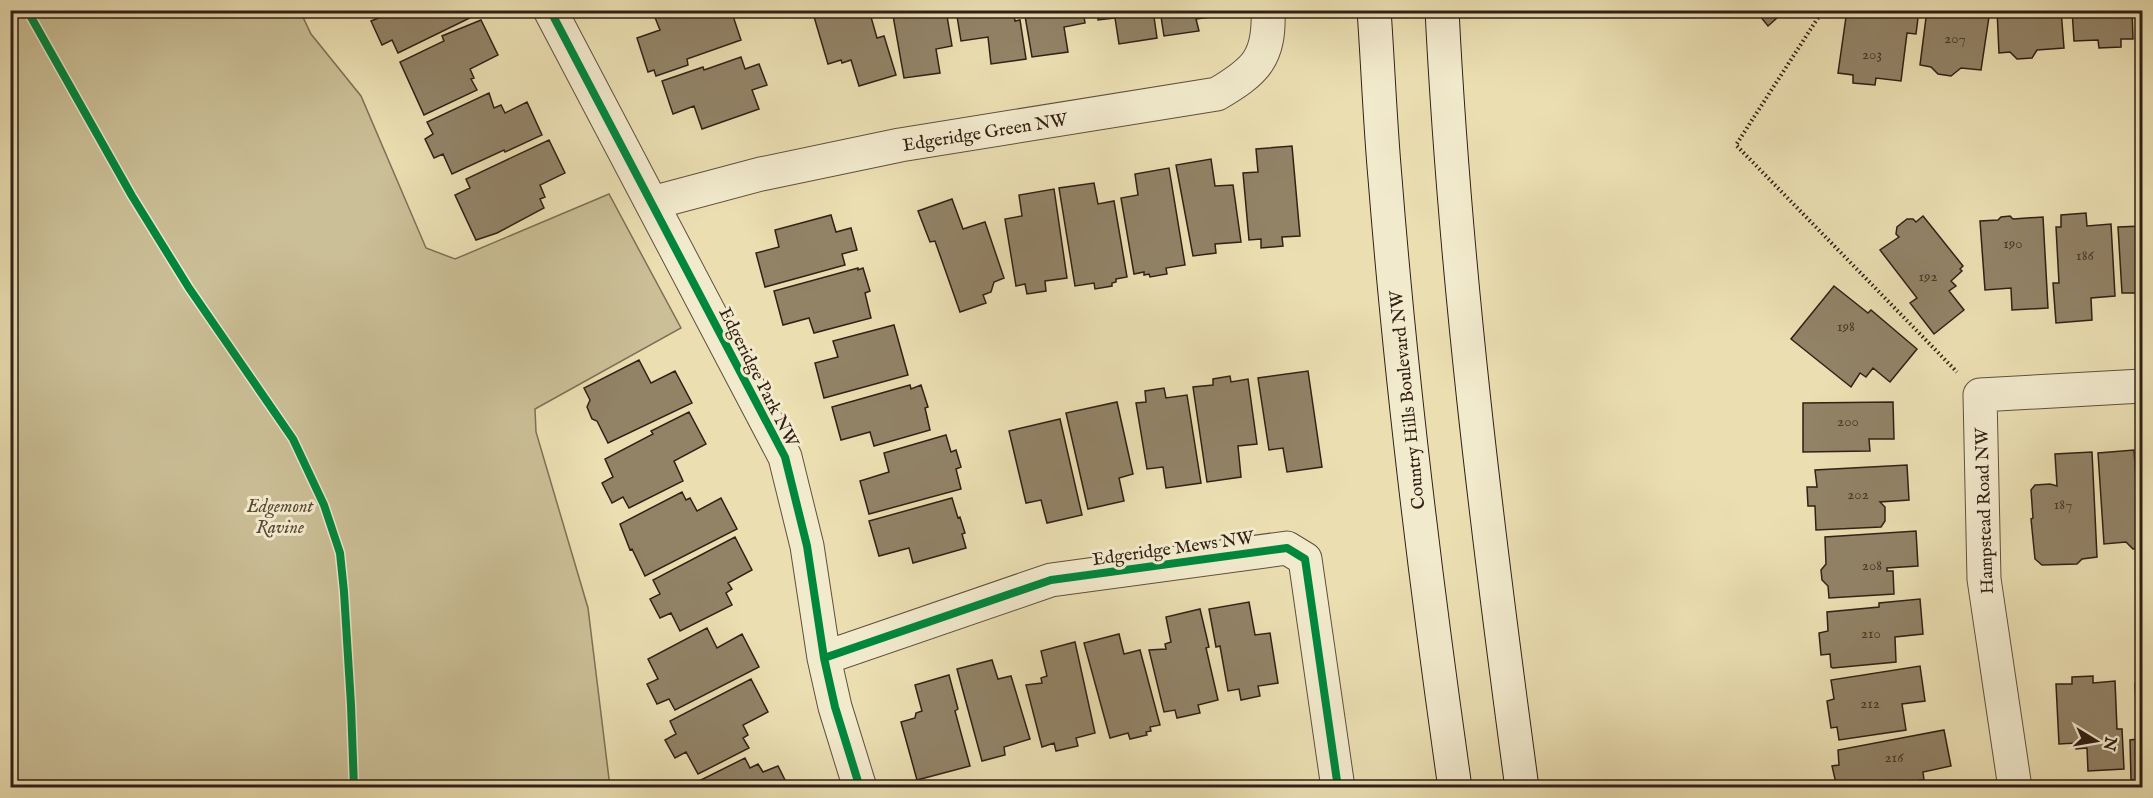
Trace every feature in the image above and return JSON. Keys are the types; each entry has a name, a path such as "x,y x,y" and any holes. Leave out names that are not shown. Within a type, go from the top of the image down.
{"street":[{"name":"Edgeridge Park NW","path":"550,10 784,457 807,546 824,657 835,707 860,788"},
{"name":"Edgeridge Green NW","path":"652,203 761,174 900,145 1217,94 1237,82 1262,57 1267,40 1268,10"},
{"name":"Country Hills Boulevard NW","path":"1374,10 1384,178 1405,395 1429,606 1455,788"},
{"path":"1442,10 1456,229 1491,561 1522,788"},
{"path":"1980,395 2142,386"},
{"name":"Hampstead Road NW","path":"1980,395 1984,579 2015,788"},
{"name":"Edgeridge Mews NW","path":"824,657 1051,580 1287,548 1305,560 1338,788"}],"path":[{"path":"1823,10 1736,145 1980,395"}],"green space":[{"name":"Edgemont Ravine","path":"10,11 300,11 311,34 361,96 426,248 455,259 609,194 681,328 535,409 536,432 588,608 610,787 11,787"}],"building":[{"path":"378,10 482,10 482,12 398,53 392,40 382,45 371,21 381,17"},
{"path":"666,10 731,10 741,40 687,59 688,65 656,76 654,70 648,72 637,38 660,30 654,15"},
{"path":"812,10 869,10 877,38 884,36 896,75 859,86 851,60 828,64"},
{"path":"892,10 946,10 952,46 936,49 940,73 904,78"},
{"path":"956,10 1013,10 1015,21 1020,20 1026,59 991,64 988,37 961,41"},
{"path":"1024,10 1083,10 1085,23 1064,27 1068,52 1032,57"},
{"path":"1095,10 1153,10 1157,38 1119,44 1115,18 1098,20 1098,11"},
{"path":"1160,10 1210,10 1210,17 1196,19 1199,31 1164,36"},
{"path":"1747,10 1786,10 1768,26 1760,16 1751,15"},
{"path":"1847,10 1876,14 1876,10 1919,10 1916,34 1907,33 1901,81 1876,78 1875,85 1853,83 1853,75 1838,73"},
{"path":"1927,10 1990,10 1981,70 1961,68 1951,76 1938,74 1931,67 1920,65"},
{"path":"1997,10 2061,10 2064,48 2037,50 2032,58 2017,59 2010,52 1999,53"},
{"path":"2072,10 2132,10 2133,39 2121,39 2121,47 2099,48 2098,40 2074,41"},
{"path":"481,20 498,55 470,69 474,78 471,79 477,90 424,115 400,62 444,41 442,36"},
{"path":"741,57 745,69 759,64 767,85 752,90 759,109 702,129 694,106 673,114 662,81"},
{"path":"489,93 494,108 501,105 505,113 527,102 542,135 452,174 443,154 434,158 425,139 433,134 427,122"},
{"path":"549,140 565,173 540,185 545,197 540,199 544,208 497,233 476,240 455,195 470,188 466,179"},
{"path":"1292,146 1300,236 1282,237 1283,246 1261,248 1261,239 1249,240 1243,173 1258,172 1256,149"},
{"path":"1211,159 1215,186 1233,185 1241,242 1215,244 1216,253 1193,256 1176,165"},
{"path":"1169,168 1185,265 1166,268 1167,274 1150,277 1149,274 1144,275 1144,272 1134,274 1121,198 1138,195 1135,174"},
{"path":"1094,183 1098,204 1114,201 1127,277 1116,279 1112,286 1095,289 1094,283 1075,286 1059,188"},
{"path":"1054,189 1067,278 1045,281 1046,291 1027,294 1025,284 1016,286 1005,219 1022,216 1019,195"},
{"path":"952,199 963,229 985,222 1004,278 994,282 991,292 983,295 986,303 960,312 935,241 930,242 918,211"},
{"path":"2086,213 2087,226 2111,224 2115,296 2091,298 2092,320 2056,323 2053,283 2059,283 2056,227 2061,227 2061,215"},
{"path":"831,215 836,232 851,228 857,250 842,254 845,265 765,287 756,253 779,247 775,230"},
{"path":"1923,216 1963,266 1960,269 1962,271 1951,281 1956,286 1949,291 1964,310 1934,334 1910,303 1917,298 1880,250 1899,237 1896,234 1897,227 1907,219 1913,219 1916,222"},
{"path":"2010,216 2013,219 2043,217 2048,308 2012,310 2011,288 1985,290 1980,221 1998,220 2001,217"},
{"path":"2142,226 2142,296 2138,297 2138,293 2122,293 2118,227"},
{"path":"858,268 858,270 863,268 870,291 865,293 871,318 814,333 809,318 783,325 774,291"},
{"path":"1834,286 1868,313 1871,310 1917,349 1890,382 1873,368 1866,377 1860,373 1851,387 1791,339"},
{"path":"894,325 908,375 824,398 815,363 838,357 833,341"},
{"path":"639,360 651,383 675,371 692,403 608,443 597,421 592,419 587,407 590,400 584,388"},
{"path":"1308,371 1322,467 1287,472 1283,448 1269,450 1258,378"},
{"path":"1230,376 1231,382 1248,379 1257,444 1238,446 1241,477 1207,482 1193,387 1213,385 1213,379"},
{"path":"910,385 911,389 921,385 928,407 925,408 930,430 874,446 870,432 841,440 832,407"},
{"path":"1164,388 1166,398 1187,395 1201,483 1166,488 1163,467 1147,469 1136,403 1146,402 1145,391"},
{"path":"1117,402 1133,474 1119,478 1124,501 1088,509 1066,413"},
{"path":"1893,402 1894,439 1869,439 1870,451 1803,452 1803,403"},
{"path":"689,412 706,444 674,461 683,481 629,508 623,497 612,503 602,483 613,477 605,459 653,434 651,431"},
{"path":"1060,419 1082,515 1047,523 1041,500 1026,503 1009,431"},
{"path":"946,435 951,452 956,450 961,467 956,469 961,489 869,514 860,481 889,472 884,453"},
{"path":"2134,450 2136,479 2142,479 2142,548 2133,549 2126,542 2104,544 2098,453"},
{"path":"2092,452 2097,557 2082,559 2077,564 2042,565 2035,559 2031,490 2035,485 2057,486 2055,454"},
{"path":"1907,465 1909,500 1880,502 1885,507 1885,521 1881,527 1816,530 1815,506 1808,506 1807,487 1817,487 1815,470"},
{"path":"682,492 686,500 690,498 697,511 721,498 737,529 645,576 632,549 630,550 620,524"},
{"path":"952,498 965,533 962,534 966,548 913,563 909,548 879,556 869,521"},
{"path":"1916,531 1918,566 1887,568 1887,571 1893,571 1894,594 1829,598 1828,586 1822,580 1821,570 1826,564 1825,537"},
{"path":"735,537 752,570 728,583 732,589 726,593 732,605 680,631 671,613 660,618 650,599 660,594 653,580"},
{"path":"1920,599 1923,634 1895,637 1896,662 1833,668 1830,654 1821,655 1819,633 1828,631 1827,612 1879,607 1879,603"},
{"path":"1249,602 1255,635 1270,633 1278,683 1258,686 1260,696 1241,700 1239,689 1228,691 1220,646 1216,647 1209,609"},
{"path":"1200,609 1218,700 1198,705 1200,713 1177,718 1175,710 1164,712 1149,650 1166,649 1165,644 1171,642 1166,617"},
{"path":"707,628 717,648 742,634 759,667 675,710 669,699 657,704 647,684 658,679 648,659"},
{"path":"1119,634 1124,654 1140,650 1160,725 1150,727 1151,731 1146,732 1147,735 1130,739 1128,733 1110,738 1084,643"},
{"path":"1075,642 1095,733 1076,738 1078,746 1056,751 1054,743 1042,747 1026,685 1042,683 1041,678 1047,676 1041,651"},
{"path":"992,660 998,679 1011,676 1030,739 1004,747 1005,755 982,761 957,669"},
{"path":"1920,666 1925,701 1902,704 1906,730 1839,740 1837,727 1831,728 1827,701 1834,699 1831,680"},
{"path":"949,675 958,709 955,711 970,766 917,780 901,722 915,718 916,713 922,711 915,685"},
{"path":"2142,675 2142,779 2131,780 2130,740 2138,739 2135,684 2139,684"},
{"path":"2093,676 2093,683 2115,681 2117,729 2122,729 2124,769 2088,771 2087,748 2076,749 2076,743 2059,744 2056,684 2072,684 2072,677"},
{"path":"751,679 768,712 743,725 748,735 743,738 749,748 698,774 686,752 675,758 665,740 676,734 670,721"},
{"path":"1944,730 1951,766 1923,772 1924,780 1919,780 1920,788 1837,788 1832,766 1839,765 1838,750"},
{"path":"745,758 750,768 758,764 763,772 778,766 789,788 694,788 693,784"}],"cycle path":[{"path":"27,10 132,196 189,288 293,439 324,505 340,553 351,705 354,788"},
{"path":"550,10 785,457 807,546 824,658 835,707 860,788"},
{"path":"824,658 1051,580 1287,548 1305,559 1338,788"}]}
